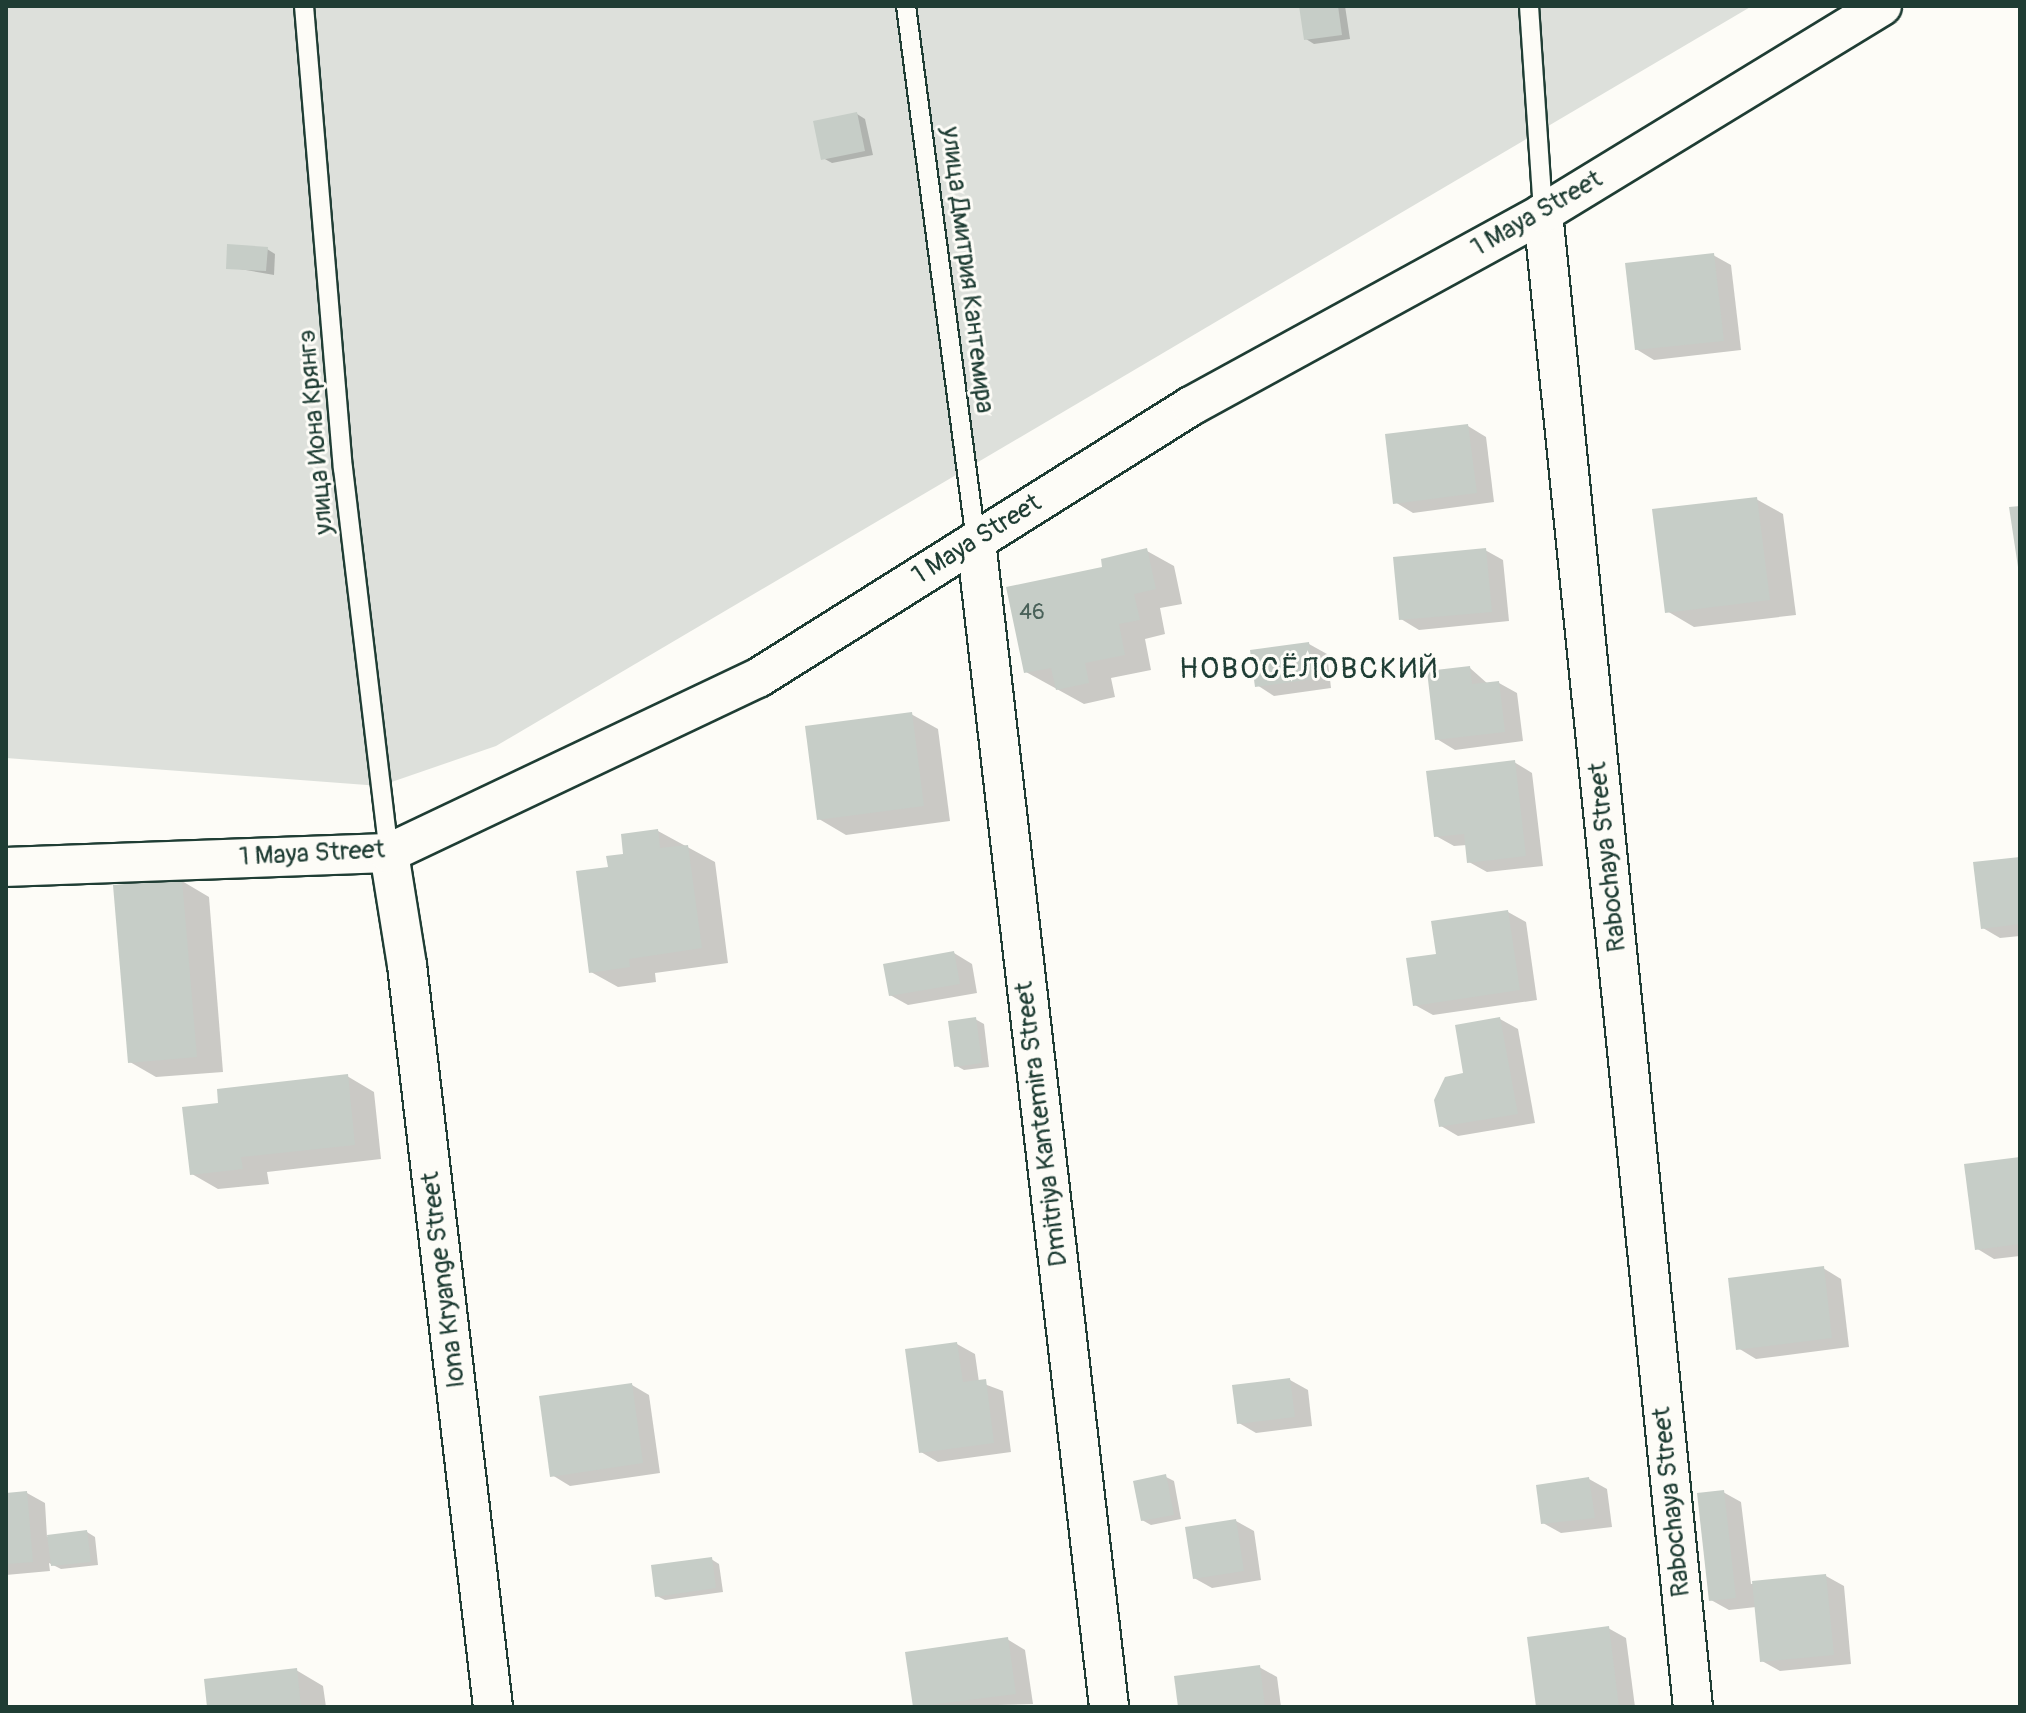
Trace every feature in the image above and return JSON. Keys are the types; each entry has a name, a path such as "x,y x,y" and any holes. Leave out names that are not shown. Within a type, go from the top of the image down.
{"street":[{"name":"1 Maya Street","path":"6,867 389,853 758,678 1191,406 1543,213 1882,6"},
{"name":"Rabochaya Street","path":"1543,213 1693,1707"},
{"name":"Dmitriya Kantemira Street","path":"976,541 1109,1707"},
{"name":"Iona Kryange Street","path":"389,853 407,965 493,1707"}],"lane":[{"name":"улица Иона Крянгэ","path":"304,6 343,468 389,853"},
{"name":"улица Дмитрия Кантемира","path":"906,6 976,541"},
{"name":"Rabochaya Street","path":"1529,6 1543,213"}],"shaded area":[{"path":"6,6 1752,6 496,746 380,786 6,758"}],"building":[{"path":"1299,6 1338,6 1342,35 1304,40"},
{"path":"857,112 865,151 821,160 813,121"},
{"path":"227,244 268,247 266,271 226,269"},
{"path":"1714,253 1724,341 1635,350 1625,263"},
{"path":"1468,424 1477,493 1393,504 1385,434"},
{"path":"1757,497 1770,600 1665,613 1652,509"},
{"path":"2020,506 2020,567 2018,567 2009,507"},
{"path":"1147,548 1156,589 1134,594 1140,620 1119,624 1125,655 1085,663 1089,683 1056,690 1051,668 1024,673 1006,587 1102,567 1101,559"},
{"path":"1486,548 1492,612 1399,620 1393,557"},
{"path":"1309,642 1314,679 1255,687 1250,650"},
{"path":"1470,666 1472,684 1499,681 1505,732 1435,740 1427,671"},
{"path":"912,712 924,806 817,820 805,726"},
{"path":"1515,760 1526,856 1467,863 1464,834 1434,837 1426,771"},
{"path":"658,829 660,848 688,845 702,948 629,959 630,967 589,973 576,871 608,867 606,856 623,854 621,834"},
{"path":"2020,857 2020,924 1981,929 1973,862"},
{"path":"182,879 197,1057 128,1063 113,885"},
{"path":"1508,910 1520,990 1413,1006 1406,958 1436,954 1431,921"},
{"path":"954,951 960,984 889,996 883,964"},
{"path":"976,1017 982,1063 954,1067 948,1021"},
{"path":"1500,1017 1518,1114 1439,1127 1434,1100 1445,1077 1463,1073 1455,1025"},
{"path":"348,1074 355,1145 241,1157 243,1169 190,1175 182,1107 218,1103 217,1089"},
{"path":"2020,1157 2020,1244 1975,1250 1964,1164"},
{"path":"1824,1266 1832,1338 1736,1350 1728,1278"},
{"path":"957,1342 963,1382 986,1379 994,1443 919,1453 905,1349"},
{"path":"1290,1378 1295,1417 1237,1424 1232,1385"},
{"path":"632,1383 643,1463 550,1477 539,1396"},
{"path":"1166,1474 1174,1515 1141,1521 1133,1481"},
{"path":"1589,1477 1595,1518 1541,1524 1536,1485"},
{"path":"1724,1490 1736,1598 1709,1601 1697,1493"},
{"path":"27,1491 33,1562 6,1564 6,1493"},
{"path":"1236,1519 1244,1571 1193,1579 1185,1527"},
{"path":"87,1530 91,1562 51,1566 47,1535"},
{"path":"712,1557 716,1588 655,1597 651,1565"},
{"path":"1826,1574 1834,1655 1760,1662 1752,1581"},
{"path":"1609,1626 1619,1707 1536,1707 1527,1637"},
{"path":"1008,1637 1016,1694 913,1707 905,1652"},
{"path":"1260,1665 1265,1707 1178,1707 1174,1676"},
{"path":"297,1668 301,1707 207,1707 204,1679"}],"district":[{"name":"НОВОСЁЛОВСКИЙ","path":"1309,669"}]}
